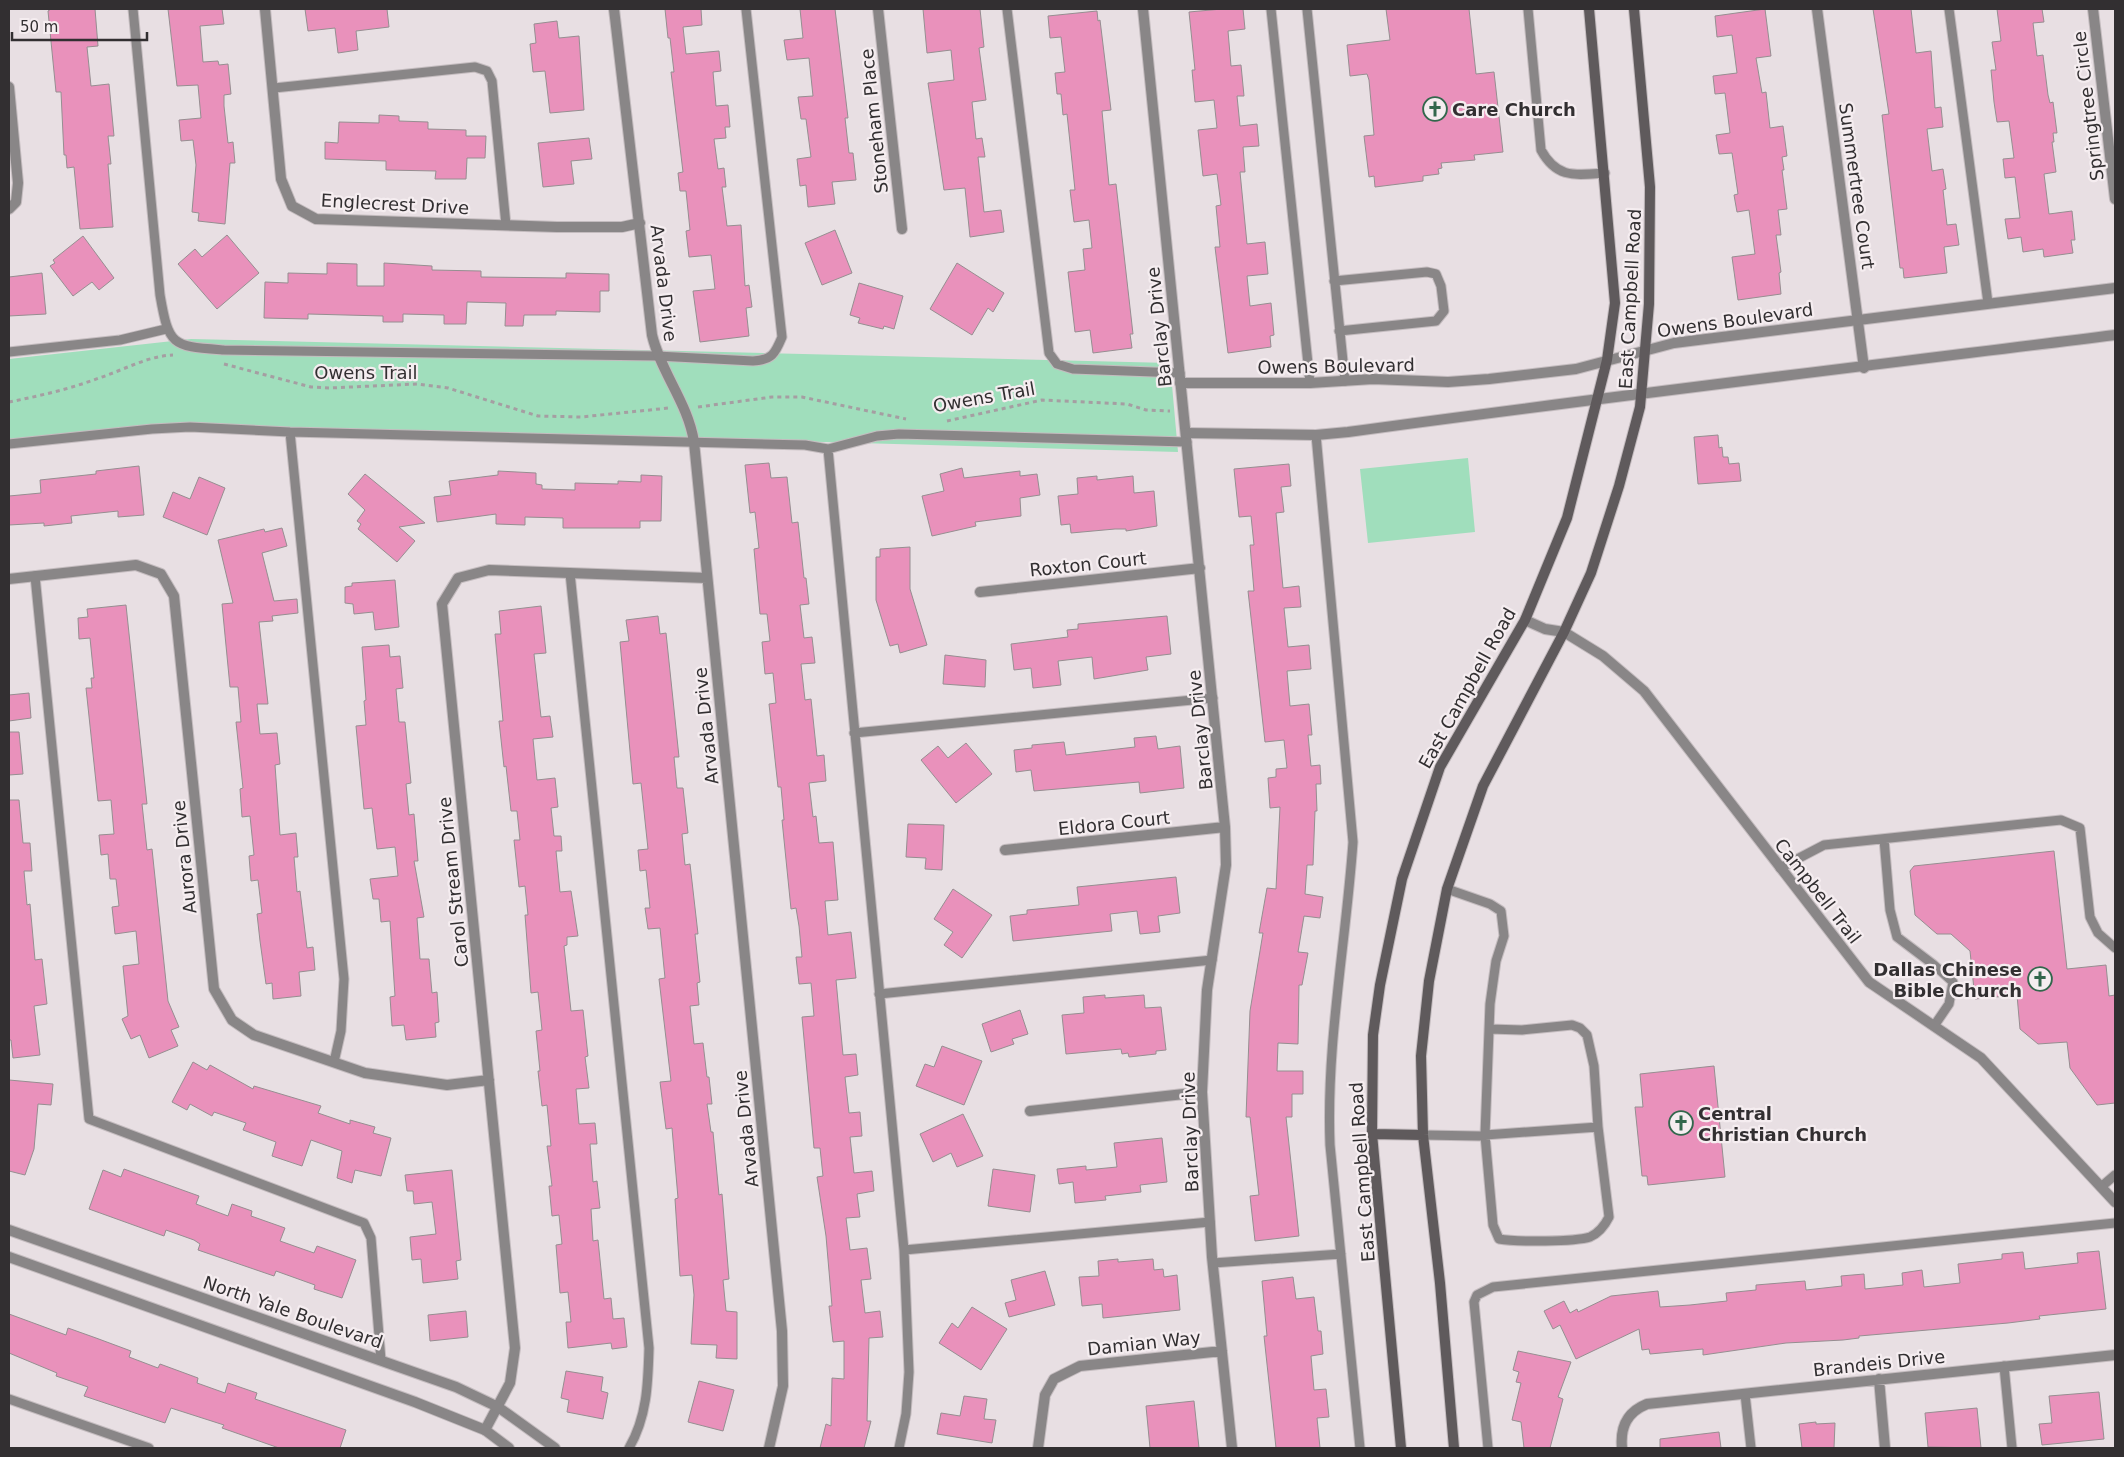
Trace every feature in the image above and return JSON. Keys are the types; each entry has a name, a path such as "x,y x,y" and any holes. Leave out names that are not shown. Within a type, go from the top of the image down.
{"main road":[{"name":"East Campbell Road","path":"1401,1448 1372,1134 1373,1036 1380,985 1402,880 1440,767 1524,620 1567,518 1607,360 1615,304 1589,9"},
{"name":"East Campbell Road","path":"1454,1448 1440,1283 1423,1135 1421,1056 1429,981 1447,889 1483,786 1564,632 1591,573 1619,486 1642,393 1647,349 1650,187 1634,9"},
{"path":"1372,1134 1423,1135"}],"street":[{"name":"Englecrest Drive","path":"265,9 274,88 281,179 292,206 316,219 622,227 640,223"},
{"name":"Arvada Drive","path":"614,9 652,335 657,356 685,408 694,442 782,1331 783,1386 769,1448"},
{"name":"Stoneham Place","path":"878,9 902,229"},
{"name":"Barclay Drive","path":"1143,9 1226,828 1226,865 1207,990 1202,1092 1213,1263 1232,1448"},
{"name":"Summertree Court","path":"1817,9 1864,368"},
{"name":"Springtree Circle","path":"2093,9 2115,199"},
{"path":"9,87 18,183 12,206"},
{"name":"Owens Boulevard","path":"1180,378 1310,383 1373,379 1448,382 1489,379 1576,369 1647,349 1988,303 2115,288"},
{"path":"1186,438 1316,435 1598,398 1864,368 2115,335"},
{"name":"Aurora Drive","path":"9,579 136,565 161,574 174,596 214,989 232,1020 254,1035 365,1073 447,1085 489,1080"},
{"name":"Roxton Court","path":"980,592 1200,568"},
{"name":"Carol Stream Drive","path":"485,1430 510,1383 515,1348 442,604 458,578 489,570 708,578"},
{"name":"Campbell Trail","path":"1524,620 1545,629 1564,632 1603,656 1644,691 1869,982 1981,1058 2115,1202"},
{"name":"Eldora Court","path":"1005,850 1226,828"},
{"path":"1030,1110 1202,1092"},
{"name":"North Yale Boulevard","path":"9,1230 456,1386 498,1407 555,1448"},
{"path":"9,1257 414,1402 485,1430 508,1448"},
{"name":"Damian Way","path":"1038,1448 1045,1395 1054,1379 1080,1366 1222,1351"},
{"name":"Brandeis Drive","path":"1622,1448 1621,1440 1626,1420 1634,1409 1646,1404 2115,1354"},
{"path":"1879,1379 1886,1448"}],"lane":[{"path":"133,9 160,295 166,329 177,344 224,350 657,356 764,360 776,353 782,337 746,9"},
{"path":"1007,9 1048,353 1057,364 1073,369 1180,378"},
{"path":"1271,9 1310,383"},
{"path":"1307,9 1344,381"},
{"path":"1528,9 1541,150 1548,162 1559,172 1574,175 1604,173"},
{"path":"1949,9 1988,303"},
{"path":"274,88 475,67 487,71 492,81 506,225"},
{"path":"1334,282 1427,272 1436,274 1441,286 1444,311 1436,321 1339,331"},
{"path":"9,352 120,340 166,329"},
{"path":"9,444 180,428 694,442 805,446 828,449 877,436 899,434 1186,438"},
{"path":"290,432 344,979 341,1031 334,1062"},
{"path":"1316,435 1353,842 1348,908 1332,1038 1328,1100 1360,1448"},
{"path":"828,449 904,1250 910,1372 906,1414 899,1448"},
{"path":"570,573 649,1348 648,1394 638,1433 629,1448"},
{"path":"35,576 89,1119 364,1223 371,1238 381,1360"},
{"path":"854,733 1213,698"},
{"path":"1780,868 1824,845 2061,820 2080,828 2090,917 2098,933 2115,948"},
{"path":"1884,839 1890,910 1897,937 1934,964 1953,982 1949,1004 1934,1026"},
{"path":"1447,889 1490,904 1501,911 1504,936 1496,961 1490,1029 1485,1135 1492,1225 1499,1240 1553,1240 1590,1236 1604,1228 1609,1217 1598,1127 1594,1066 1587,1035 1580,1028 1572,1025 1522,1030 1490,1029"},
{"path":"879,994 1212,960"},
{"path":"1423,1135 1485,1135 1598,1127"},
{"path":"2101,1187 2115,1175"},
{"path":"904,1250 1210,1222"},
{"path":"1488,1448 1474,1302 1478,1295 1493,1287 2115,1223"},
{"path":"1213,1263 1341,1254"},
{"path":"2004,1366 2012,1448"},
{"path":"1745,1394 1751,1448"},
{"path":"9,1399 149,1448"}],"path":[{"path":"9,402 50,394 153,358 178,356"},
{"name":"Owens Trail","path":"219,363 311,386 329,388 417,384 448,388 538,416 581,417 670,408"},
{"name":"Owens Trail","path":"701,407 772,397 802,397 894,418 913,420"},
{"name":"Owens Trail","path":"944,421 1042,400 1127,404 1158,411 1184,411"}],"green space":[{"path":"191,339 1170,363 1178,452 181,424 9,441 9,359"},
{"path":"1468,458 1475,532 1368,543 1360,469"}],"building":[{"path":"51,9 95,9 98,46 87,47 91,86 109,84 114,136 108,136 111,164 108,164 113,227 80,229 74,167 67,168 66,155 64,155 61,92 56,92 48,11"},
{"path":"168,9 222,9 224,24 200,26 203,62 218,61 219,65 228,64 231,94 224,95 224,106 228,143 233,142 235,163 230,163 225,224 198,221 199,213 192,212 196,165 193,140 181,141 179,120 201,118 198,85 177,86"},
{"path":"305,9 387,9 389,27 356,31 358,50 338,53 335,28 308,31"},
{"path":"665,9 701,9 702,25 683,27 686,54 719,51 721,71 713,72 716,106 728,105 730,127 725,127 726,138 714,139 718,169 724,168 726,187 722,187 727,226 741,225 745,286 749,285 752,307 746,308 749,336 700,342 693,291 715,289 711,255 689,257 686,231 690,230 686,191 680,191 678,173 683,172 671,72 674,72"},
{"path":"800,9 835,9 848,118 845,118 849,153 853,153 856,180 832,182 835,204 808,207 806,185 800,186 797,159 811,157 806,119 801,119 798,97 813,96 809,58 787,60 784,40 803,38"},
{"path":"923,9 980,9 984,47 979,48 986,100 972,102 976,139 982,138 985,157 978,157 984,212 1001,210 1004,232 970,237 965,188 944,190 928,83 954,80 951,50 927,53"},
{"path":"1243,9 1245,29 1228,31 1231,66 1241,65 1244,96 1237,96 1240,126 1257,124 1259,146 1243,147 1245,172 1240,172 1247,244 1265,242 1268,274 1247,276 1250,306 1271,303 1274,335 1270,336 1271,347 1228,353 1215,247 1220,247 1216,206 1221,205 1217,174 1203,176 1198,130 1217,128 1214,100 1195,102 1192,70 1195,70 1189,12"},
{"name":"Care Church","path":"1386,9 1469,9 1476,74 1494,72 1503,152 1474,155 1475,160 1441,163 1442,168 1438,169 1439,174 1423,176 1423,181 1375,187 1374,176 1369,177 1364,136 1374,135 1369,80 1367,74 1350,76 1347,45 1390,40"},
{"path":"1765,9 1771,56 1756,58 1762,93 1766,92 1770,128 1783,126 1787,156 1782,157 1784,170 1782,170 1787,209 1778,210 1781,235 1776,235 1781,272 1779,273 1781,294 1738,300 1732,257 1755,254 1749,210 1737,212 1734,195 1738,194 1732,153 1719,154 1716,135 1730,133 1725,93 1715,94 1713,76 1737,73 1732,35 1717,37 1715,16"},
{"path":"1873,9 1911,9 1916,53 1931,51 1935,108 1941,107 1943,127 1927,129 1932,171 1943,169 1946,189 1943,190 1947,225 1956,224 1959,245 1944,247 1947,273 1904,278 1903,268 1900,268 1882,115 1889,114"},
{"path":"1997,9 2042,9 2044,22 2033,23 2037,56 2043,55 2048,95 2050,103 2053,102 2057,133 2053,133 2054,142 2052,142 2056,172 2044,174 2049,214 2072,211 2075,240 2071,240 2073,253 2044,257 2043,249 2023,252 2021,237 2008,239 2005,219 2020,218 2015,177 2005,178 2003,159 2014,158 2009,121 1997,122 1994,102 1991,70 1996,70 1992,42 2001,41"},
{"path":"1097,11 1098,21 1100,20 1111,110 1102,111 1109,185 1116,184 1133,334 1130,334 1132,348 1093,353 1090,330 1075,332 1068,272 1085,270 1083,249 1092,248 1089,220 1074,222 1070,190 1075,190 1067,114 1063,115 1061,94 1057,94 1055,73 1065,72 1061,37 1050,38 1048,16"},
{"path":"557,21 559,38 579,36 584,110 550,113 545,71 533,72 530,44 536,43 534,24"},
{"path":"379,115 399,116 399,121 428,122 428,129 466,130 466,136 486,136 485,158 467,158 466,179 435,179 436,171 386,170 386,161 325,159 325,142 338,143 339,122 379,123"},
{"path":"589,138 592,159 571,161 574,184 543,187 538,143"},
{"path":"835,230 852,273 822,285 805,243"},
{"path":"227,235 259,273 217,309 178,264 195,249 202,257"},
{"path":"83,236 114,278 99,290 92,282 73,296 50,266 55,263 53,260"},
{"path":"327,263 357,264 357,286 384,286 384,263 432,266 432,270 481,271 481,277 566,278 566,273 609,274 609,291 600,291 600,312 556,311 556,315 524,315 523,326 505,326 506,303 467,302 466,324 444,324 444,315 403,314 403,322 383,322 383,316 308,314 308,319 264,318 265,282 288,283 288,273 327,274"},
{"path":"957,263 1004,293 993,312 988,308 972,335 930,309"},
{"path":"42,273 46,314 9,316 9,277"},
{"path":"859,283 903,296 894,329 884,326 883,329 858,323 860,318 850,315"},
{"path":"1718,435 1719,448 1722,447 1723,457 1728,457 1729,464 1739,463 1741,481 1698,484 1694,437"},
{"path":"769,463 771,478 787,477 792,523 798,522 804,578 806,578 809,604 800,605 804,638 812,637 815,663 801,664 805,700 811,699 817,756 824,755 826,781 809,783 813,817 816,816 819,843 833,842 838,900 825,901 828,935 851,932 856,978 836,980 843,1055 856,1054 858,1075 845,1077 849,1113 860,1112 862,1136 850,1137 854,1173 872,1171 874,1191 857,1194 860,1217 846,1218 850,1250 867,1248 871,1279 861,1280 865,1313 880,1311 883,1337 869,1338 867,1421 871,1421 864,1448 820,1448 826,1424 831,1426 832,1378 844,1379 844,1341 833,1342 829,1306 832,1306 826,1236 817,1177 823,1176 820,1148 814,1148 802,1017 814,1016 811,983 799,984 796,957 802,957 799,926 796,908 791,909 782,820 784,820 781,787 778,787 769,704 776,703 773,673 765,674 762,642 770,641 767,614 760,614 754,549 759,548 755,512 750,513 745,465"},
{"path":"1289,464 1291,486 1281,487 1284,512 1276,513 1283,588 1299,586 1301,607 1284,608 1288,647 1309,645 1311,669 1287,671 1290,706 1309,704 1312,735 1308,735 1311,766 1320,765 1321,784 1316,784 1317,811 1315,811 1313,865 1307,865 1305,894 1323,897 1320,918 1304,916 1298,952 1308,953 1302,985 1299,985 1298,1044 1278,1043 1277,1071 1303,1071 1303,1094 1292,1094 1292,1117 1286,1117 1299,1236 1255,1241 1250,1196 1259,1195 1250,1117 1246,1117 1250,1011 1263,933 1259,933 1267,888 1276,889 1280,807 1270,808 1268,778 1276,777 1276,769 1287,768 1284,740 1265,742 1248,591 1254,591 1250,545 1254,545 1251,516 1239,517 1234,469"},
{"path":"139,466 144,515 118,517 118,511 71,516 72,523 44,526 44,523 9,525 9,496 41,493 40,480 96,474 96,471"},
{"path":"962,468 964,478 1020,471 1020,476 1037,474 1040,495 1020,498 1021,516 975,522 976,526 932,536 922,496 944,491 940,474"},
{"path":"498,471 536,473 536,484 542,485 542,489 575,490 575,483 618,484 618,481 641,482 641,475 662,476 661,521 640,521 640,528 563,528 563,518 525,517 525,525 496,524 496,514 437,522 434,497 451,495 449,481 498,475"},
{"path":"365,474 425,523 399,527 415,541 397,562 358,529 361,524 357,521 365,510 348,494"},
{"path":"1097,476 1097,480 1133,476 1134,493 1154,491 1157,526 1126,531 1126,529 1115,529 1071,533 1070,524 1061,525 1058,496 1078,494 1077,478"},
{"path":"199,477 225,488 207,535 163,517 173,492 190,499"},
{"path":"282,528 287,546 262,553 274,601 297,599 298,613 272,616 273,621 259,622 268,704 257,704 260,734 277,733 280,764 275,765 280,835 296,833 298,857 294,857 297,892 300,891 307,948 313,947 315,970 299,972 301,996 273,999 272,983 266,984 260,941 257,914 262,913 258,880 251,881 249,856 254,855 250,816 242,817 240,789 243,788 236,722 241,722 238,687 230,687 222,604 233,603 218,540 264,529 265,532"},
{"path":"910,547 910,589 927,645 900,653 898,644 890,646 876,600 876,557 880,557 880,549"},
{"path":"395,580 399,627 375,630 373,612 354,614 353,604 345,603 345,587 352,586 352,583"},
{"path":"126,605 147,804 142,804 147,850 152,849 168,1001 179,1027 171,1030 178,1046 149,1058 140,1035 131,1039 122,1019 128,1016 123,966 139,964 136,931 115,934 112,907 119,906 116,879 110,879 108,854 101,855 99,835 114,834 111,800 98,801 86,688 92,688 91,678 94,678 90,638 79,639 78,618 88,617 87,609"},
{"path":"541,606 546,653 534,654 541,717 550,716 553,737 533,739 537,780 555,778 558,807 551,808 554,836 561,836 562,851 556,851 560,892 571,891 578,936 567,937 567,945 564,946 571,1011 583,1010 588,1056 585,1057 589,1088 576,1089 579,1124 595,1123 597,1144 590,1144 593,1182 597,1181 600,1208 591,1209 593,1241 598,1240 604,1299 611,1298 613,1319 624,1318 627,1347 612,1349 611,1343 568,1348 566,1322 571,1322 568,1292 560,1293 556,1245 562,1244 559,1215 552,1216 549,1186 552,1186 547,1146 551,1146 547,1105 542,1106 538,1071 540,1071 536,1031 542,1030 538,992 531,993 525,915 528,915 525,886 519,887 514,840 520,840 517,811 511,811 499,721 503,721 495,634 501,634 499,611"},
{"path":"658,616 660,634 666,633 679,757 674,757 677,788 683,788 688,833 682,834 685,865 690,864 698,934 695,934 700,982 697,983 699,1005 690,1006 694,1044 703,1043 707,1077 709,1077 712,1104 707,1104 711,1132 713,1132 719,1195 722,1194 729,1279 723,1280 726,1311 737,1312 737,1359 716,1358 717,1345 691,1344 694,1295 692,1275 680,1276 675,1199 678,1198 672,1128 666,1129 660,1082 671,1081 659,979 665,978 660,928 648,929 645,908 650,908 646,870 640,871 638,850 648,849 641,783 633,784 620,642 629,641 626,620"},
{"path":"1167,616 1171,654 1146,657 1148,670 1094,679 1092,657 1058,661 1061,685 1033,688 1031,668 1014,670 1011,644 1068,637 1067,630 1078,629 1078,624"},
{"path":"389,645 390,657 400,656 403,688 396,689 399,722 405,722 411,783 406,784 409,815 414,814 418,861 414,861 424,917 417,918 420,959 429,959 432,993 437,992 439,1022 435,1023 436,1037 406,1040 404,1025 392,1026 390,997 395,996 390,921 381,922 379,899 373,899 370,879 398,876 395,847 377,849 372,808 364,809 356,726 366,725 362,647"},
{"path":"945,655 986,660 985,687 943,684"},
{"path":"29,693 31,718 9,721 9,695"},
{"path":"9,732 19,732 23,774 9,775"},
{"path":"1156,736 1158,749 1180,746 1184,788 1140,793 1139,782 1034,791 1031,770 1016,772 1014,750 1032,748 1032,745 1064,742 1066,755 1135,747 1134,738"},
{"path":"966,743 992,774 956,803 921,760 938,746 948,758"},
{"path":"9,800 19,800 23,843 30,843 32,871 24,871 27,905 30,904 35,960 42,959 47,1004 34,1006 40,1055 13,1058 11,1040 9,1040"},
{"path":"908,824 944,825 942,870 925,869 926,858 906,857"},
{"name":"Dallas Chinese Bible Church","path":"2054,851 2067,969 2106,965 2109,996 2115,995 2115,1103 2097,1105 2070,1068 2067,1042 2038,1044 2020,1029 2017,995 1975,999 1970,951 1951,934 1937,934 1915,915 1910,871 1914,866"},
{"path":"1176,877 1180,913 1158,916 1160,932 1140,934 1137,911 1110,914 1112,931 1013,941 1010,916 1027,914 1027,910 1079,905 1077,887"},
{"path":"953,889 992,915 962,958 944,945 953,932 934,919"},
{"path":"1105,995 1105,998 1144,995 1145,1008 1161,1007 1166,1050 1156,1051 1156,1054 1129,1057 1128,1053 1122,1054 1121,1049 1066,1054 1062,1015 1084,1013 1083,997"},
{"path":"1020,1010 1028,1034 1012,1039 1014,1044 991,1052 982,1024"},
{"path":"942,1046 982,1061 964,1105 916,1086 925,1064 934,1067"},
{"path":"193,1062 207,1070 210,1065 253,1089 254,1086 321,1106 318,1113 350,1124 350,1120 375,1127 373,1133 391,1138 381,1176 355,1170 352,1183 337,1178 342,1151 311,1140 302,1166 272,1156 276,1142 243,1130 246,1123 214,1112 212,1116 190,1104 187,1110 172,1102"},
{"name":"Central Christian Church","path":"1714,1066 1725,1177 1648,1185 1647,1176 1642,1176 1635,1107 1643,1107 1640,1074"},
{"path":"9,1080 53,1084 51,1105 38,1104 34,1149 25,1175 9,1171"},
{"path":"963,1114 983,1156 957,1167 951,1153 933,1162 920,1134"},
{"path":"1162,1138 1167,1182 1140,1185 1141,1192 1105,1196 1106,1200 1075,1203 1073,1182 1059,1184 1057,1169 1086,1166 1086,1170 1117,1167 1114,1143"},
{"path":"124,1169 199,1196 196,1204 228,1216 232,1204 252,1211 251,1216 285,1228 280,1241 314,1253 317,1246 356,1260 342,1298 314,1289 315,1285 276,1271 274,1276 198,1250 200,1244 194,1240 166,1230 164,1236 89,1209 103,1170 121,1177"},
{"path":"993,1169 1035,1175 1030,1212 988,1206"},
{"path":"452,1170 461,1260 456,1261 458,1279 423,1283 421,1259 412,1260 410,1237 436,1234 432,1202 414,1204 413,1191 407,1191 405,1175"},
{"path":"2099,1251 2106,1309 2039,1316 2040,1319 2008,1323 1859,1336 1859,1338 1843,1340 1786,1343 1703,1355 1703,1349 1650,1354 1649,1349 1642,1350 1639,1329 1576,1359 1560,1325 1553,1329 1544,1311 1564,1301 1570,1313 1577,1309 1578,1312 1611,1296 1658,1291 1660,1307 1727,1301 1726,1293 1756,1290 1756,1285 1805,1281 1806,1290 1842,1286 1841,1276 1864,1274 1865,1289 1903,1285 1902,1273 1922,1270 1924,1287 1960,1283 1958,1264 2002,1259 2002,1254 2023,1252 2025,1269 2078,1263 2077,1253"},
{"path":"1118,1259 1118,1262 1153,1259 1154,1270 1163,1269 1164,1277 1177,1275 1180,1310 1103,1318 1102,1304 1082,1306 1079,1277 1099,1276 1098,1261"},
{"path":"1045,1271 1055,1305 1009,1317 1005,1303 1016,1300 1011,1280"},
{"path":"1293,1277 1296,1299 1314,1297 1318,1331 1321,1331 1323,1354 1311,1356 1314,1390 1326,1389 1329,1417 1317,1418 1320,1448 1276,1448 1264,1336 1267,1336 1262,1281"},
{"path":"972,1307 1007,1329 981,1370 939,1343 952,1323 958,1328"},
{"path":"466,1311 468,1337 430,1341 428,1315"},
{"path":"9,1314 66,1335 68,1328 96,1338 131,1351 129,1357 158,1368 160,1364 198,1378 197,1383 225,1393 228,1383 257,1393 255,1399 346,1430 340,1448 279,1448 222,1428 224,1425 171,1408 165,1423 84,1396 88,1387 56,1376 57,1373 9,1353"},
{"path":"1518,1351 1571,1362 1558,1397 1563,1399 1550,1448 1524,1448 1521,1422 1512,1420 1521,1383 1516,1382 1519,1372 1513,1370"},
{"path":"566,1371 603,1377 601,1391 608,1393 603,1419 567,1412 569,1400 561,1398"},
{"path":"699,1381 734,1390 723,1431 688,1422"},
{"path":"2099,1392 2104,1439 2042,1445 2039,1424 2052,1423 2049,1396"},
{"path":"964,1396 987,1399 984,1419 996,1420 992,1443 937,1434 941,1413 960,1416"},
{"path":"1194,1401 1199,1448 1150,1448 1146,1406"},
{"path":"1977,1408 1981,1448 1928,1447 1925,1413"},
{"path":"1816,1422 1816,1424 1835,1423 1834,1448 1802,1448 1799,1424"},
{"path":"1719,1432 1721,1448 1660,1448 1660,1439"}],"place":[{"name":"Care Church","path":"1435,109"},
{"name":"Dallas Chinese Bible Church","path":"2040,979"},
{"name":"Central Christian Church","path":"1681,1123"}]}
